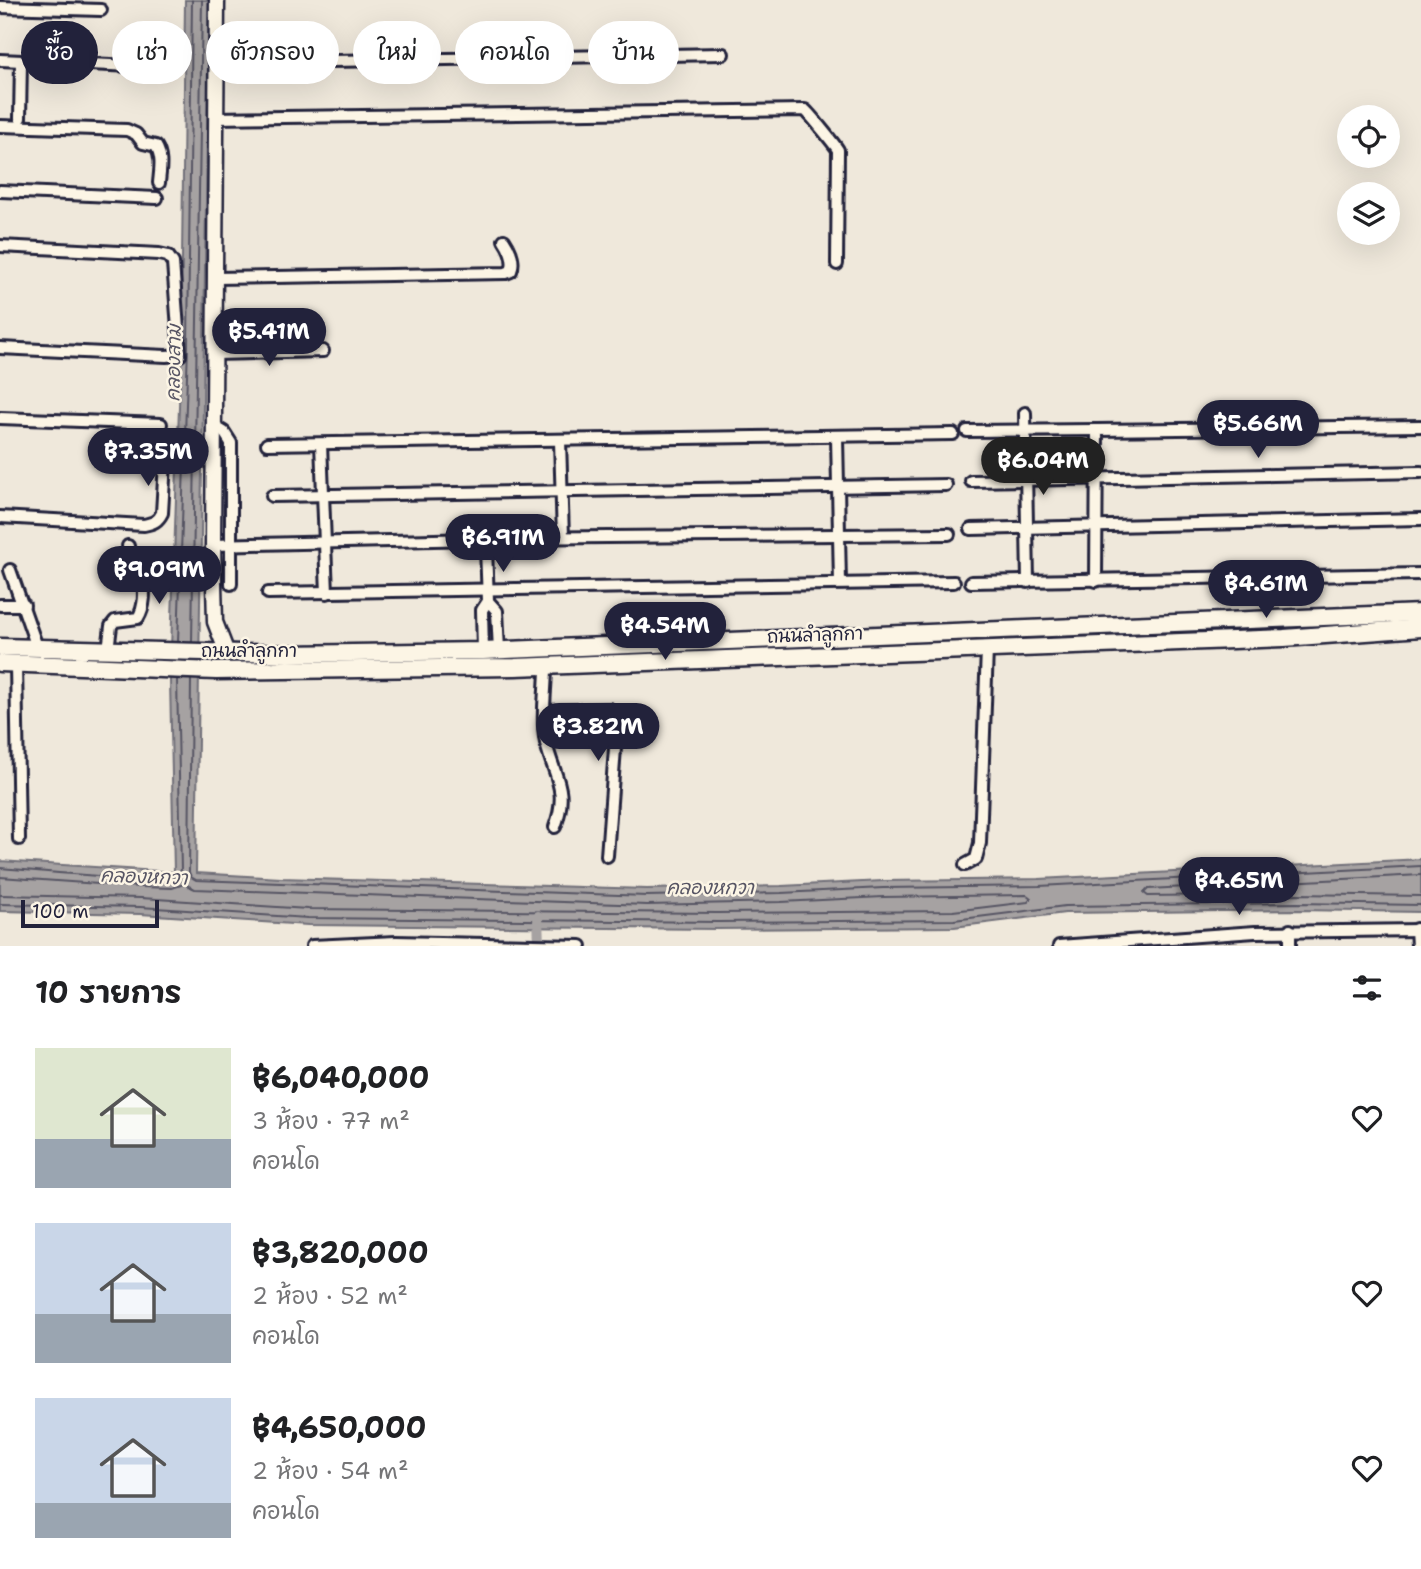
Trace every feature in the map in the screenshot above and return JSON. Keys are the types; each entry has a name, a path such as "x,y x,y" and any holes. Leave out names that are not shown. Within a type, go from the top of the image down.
{"main road":[{"name":"ถนนลำลูกกา","path":"0,647 222,653 491,651 1421,613"},
{"path":"1112,624 1113,644"},
{"name":"ถนนลำลูกกา","path":"8,664 216,671 546,666 1284,638 1421,628"}],"street":[{"path":"217,0 217,21"},
{"path":"0,7 101,10"},
{"path":"339,61 723,54"},
{"path":"0,60 21,61 20,118"},
{"path":"216,84 213,545 215,622 222,653"},
{"path":"215,118 805,110 838,150 837,264"},
{"path":"0,126 127,131 136,134 143,143 159,149 159,183"},
{"path":"0,191 157,198"},
{"path":"215,278 506,273 511,271 513,266 511,252 504,240"},
{"path":"0,246 168,256 173,263 180,355 0,348"},
{"path":"214,354 323,351"},
{"path":"1026,413 1028,582"},
{"path":"0,418 161,424"},
{"path":"214,426 224,432 230,443 231,584"},
{"path":"967,431 1421,426"},
{"path":"1097,430 1097,581"},
{"path":"267,444 837,438 953,434"},
{"path":"837,438 840,583"},
{"path":"560,441 563,537"},
{"path":"321,444 327,593"},
{"path":"0,517 145,525 152,523 159,520 162,513 165,463"},
{"path":"971,481 1421,472"},
{"path":"272,496 946,485"},
{"path":"971,529 1421,519"},
{"path":"213,545 231,544 482,544 494,545 496,534 489,529 481,532 482,544 488,588 488,601 482,610 491,651"},
{"path":"497,538 949,534"},
{"path":"108,650 111,626 115,621 138,618 142,612 143,576 131,566 128,546"},
{"path":"10,570 37,647"},
{"path":"971,582 1421,574"},
{"path":"268,593 954,582"},
{"path":"488,601 497,611 491,651"},
{"path":"0,605 24,605"},
{"path":"965,865 976,859 979,843 987,649"},
{"path":"8,664 19,839"},
{"path":"546,666 546,742 559,778 561,800 555,827"},
{"path":"545,711 609,709 614,713 617,721 607,856"},
{"path":"1290,930 1290,946"},
{"path":"1059,946 1290,930 1418,930 1417,946"},
{"path":"312,946 396,942 576,945"}],"water":[{"name":"คลองหกวา","path":"185,0 209,0 209,21 206,21 208,84 196,873 647,889 1039,879 1421,859 1421,912 1297,910 1065,913 954,927 717,929 308,925 140,914 0,911 0,861 174,872 170,680 181,346 184,84 192,84 192,21 185,21"}],"waterway":[{"path":"538,916 539,946"}],"water label":[{"name":"คลองสาม","path":"173,363"}]}
